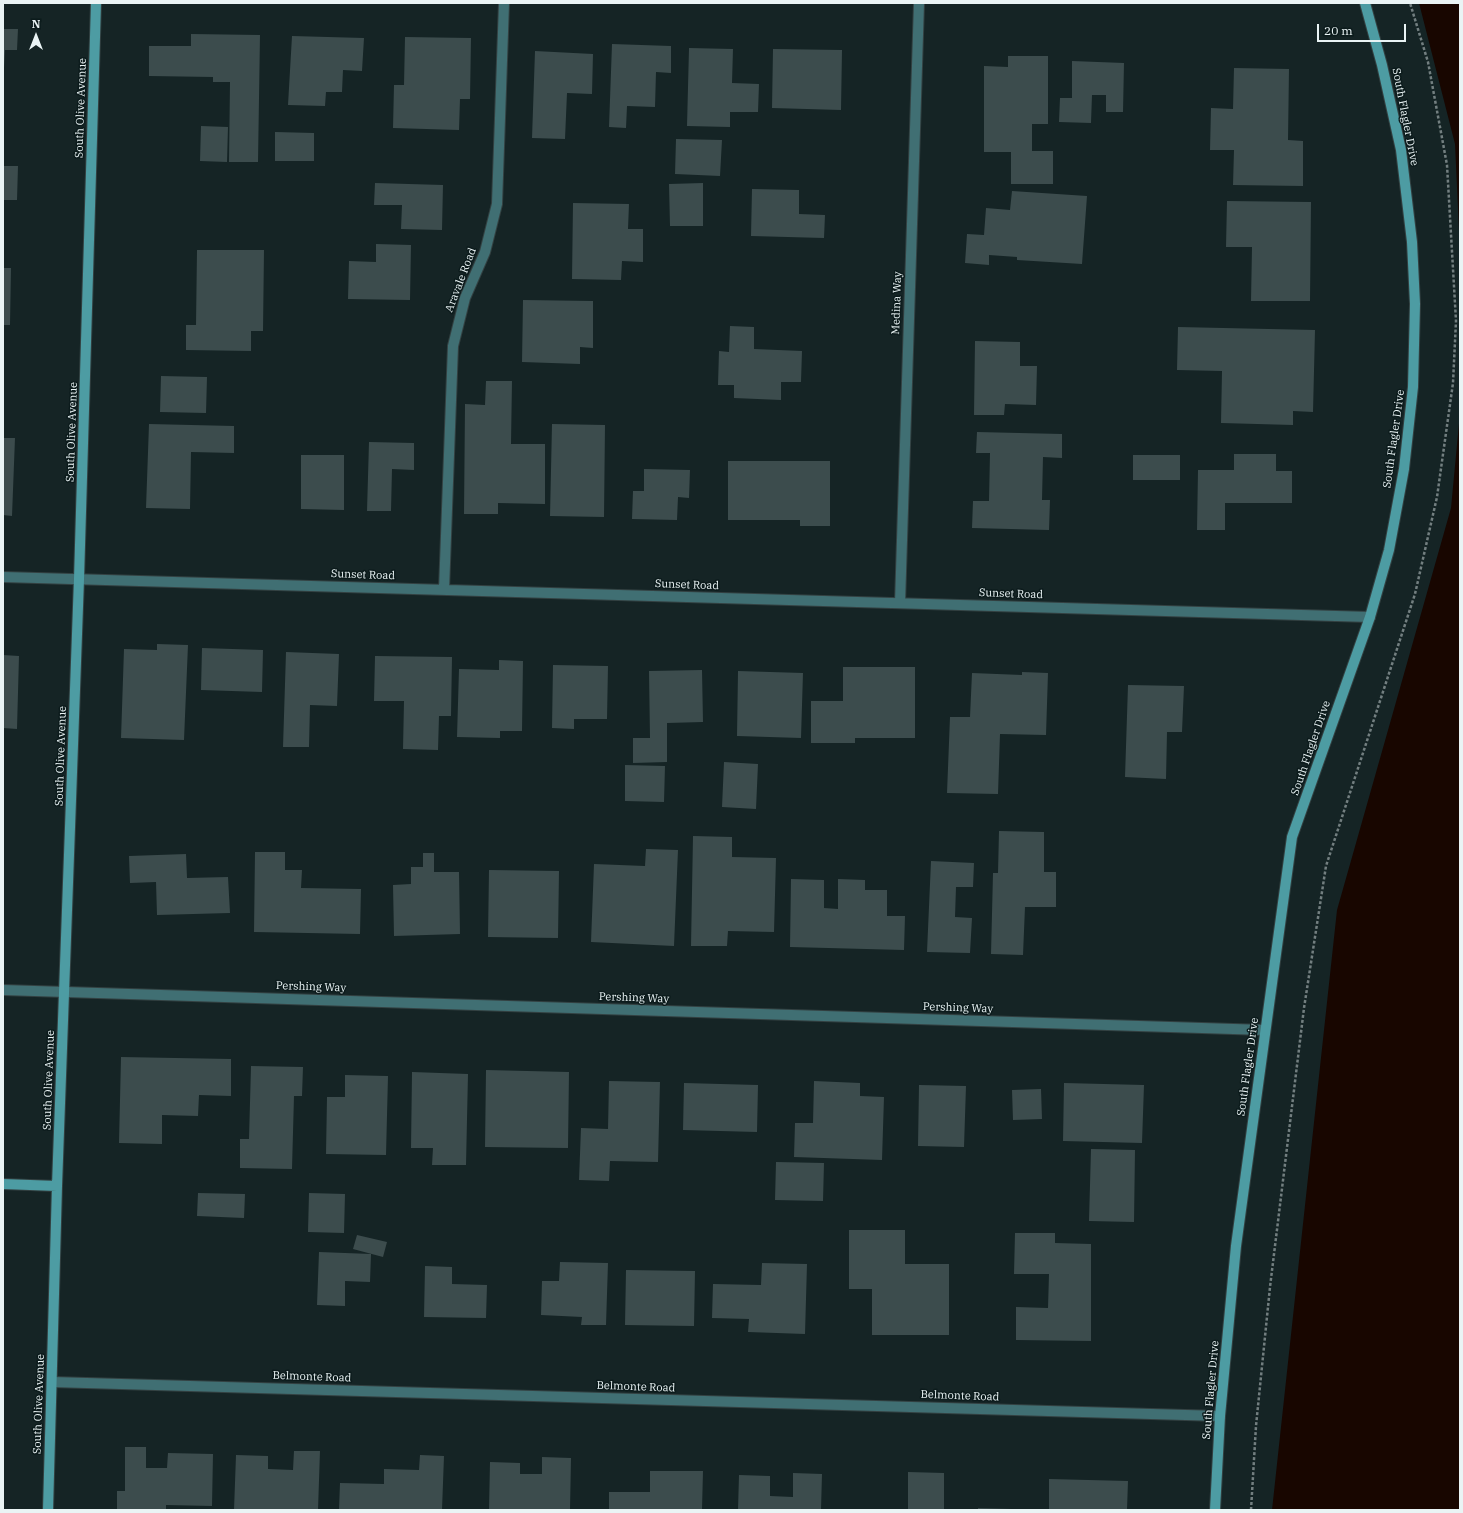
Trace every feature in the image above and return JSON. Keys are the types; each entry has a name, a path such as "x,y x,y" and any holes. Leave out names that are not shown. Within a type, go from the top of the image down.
{"street":[{"name":"South Olive Avenue","path":"48,1510 57,1186 79,579 96,3"},
{"name":"Aravale Road","path":"444,590 453,346 465,298 485,252 497,204 504,3"},
{"name":"Medina Way","path":"900,603 919,3"},
{"name":"South Flagler Drive","path":"1215,1510 1220,1416 1236,1246 1292,838 1370,617 1389,550 1404,469 1414,387 1415,304 1412,242 1401,150 1382,65 1364,3"},
{"name":"Sunset Road","path":"3,577 1370,617"},
{"name":"Pershing Way","path":"3,990 1265,1030"},
{"path":"3,1184 57,1186"},
{"name":"Belmonte Road","path":"52,1382 1220,1416"}],"path":[{"path":"1251,1510 1256,1426 1271,1279 1304,1008 1326,866 1415,594 1437,497 1453,383 1456,321 1447,165 1428,62 1410,3"}],"shaded area":[{"path":"1419,3 1460,3 1460,252 1455,144"},
{"path":"1460,413 1460,1510 1272,1510 1337,910 1451,508"}],"building":[{"path":"3,29 18,29 17,50 5,50 4,68"},
{"path":"191,34 260,35 258,162 229,162 230,82 213,82 213,77 149,76 149,46 191,46"},
{"path":"292,36 364,38 362,71 343,70 342,92 326,92 325,106 288,105"},
{"path":"405,37 471,38 470,99 460,99 459,130 393,128 394,85 404,85"},
{"path":"612,44 671,46 671,73 656,72 655,107 627,106 626,128 609,127"},
{"path":"689,48 733,49 732,83 759,84 758,112 730,112 730,127 687,126"},
{"path":"773,49 842,50 841,110 772,108"},
{"path":"535,51 593,54 592,94 567,93 565,139 532,138"},
{"path":"1008,56 1048,56 1048,124 1032,124 1032,151 1053,151 1053,184 1011,184 1011,152 984,152 984,66 1008,67"},
{"path":"1072,61 1124,63 1123,112 1106,112 1106,95 1092,95 1091,123 1059,122 1060,98 1072,98"},
{"path":"1234,68 1289,69 1288,140 1303,141 1303,186 1233,185 1234,150 1210,150 1211,108 1233,109"},
{"path":"201,126 228,127 227,162 200,161"},
{"path":"275,132 314,133 314,161 275,161"},
{"path":"676,139 722,140 720,176 675,174"},
{"path":"3,166 18,166 17,200 3,200"},
{"path":"375,183 443,185 442,230 401,229 402,205 374,205"},
{"path":"703,183 703,226 670,226 669,184"},
{"path":"752,189 799,190 799,214 825,215 824,238 751,236"},
{"path":"1012,191 1087,196 1082,264 1017,260 1017,257 989,255 989,265 965,263 967,234 984,235 986,208 1010,210"},
{"path":"1227,201 1311,202 1310,301 1251,301 1252,247 1226,247"},
{"path":"573,203 629,204 628,229 643,229 643,262 622,261 621,280 572,279"},
{"path":"376,244 411,245 410,300 348,299 349,261 376,262"},
{"path":"197,250 264,250 263,331 251,331 251,351 186,350 186,325 196,325"},
{"path":"3,268 11,268 10,325 3,325"},
{"path":"523,300 593,301 593,348 580,347 580,364 522,362"},
{"path":"730,326 754,327 754,349 802,351 801,382 781,382 781,400 734,398 734,385 718,385 719,351 729,352"},
{"path":"1178,327 1315,330 1313,412 1293,411 1293,425 1221,423 1222,371 1177,370"},
{"path":"975,341 1020,342 1020,366 1037,366 1036,405 1005,404 1004,415 974,415"},
{"path":"161,376 207,377 206,413 160,412"},
{"path":"486,381 512,381 511,444 545,444 545,504 498,503 498,514 464,514 465,404 485,405"},
{"path":"149,424 234,426 234,453 191,452 190,509 146,508"},
{"path":"552,424 605,425 604,517 550,516"},
{"path":"977,432 1062,434 1062,458 1043,457 1042,500 1050,500 1049,530 972,528 973,501 989,501 990,453 976,453"},
{"path":"3,438 15,438 12,516 3,515"},
{"path":"369,442 414,443 414,470 392,469 391,511 367,511"},
{"path":"1234,454 1276,454 1276,471 1292,471 1292,503 1225,503 1225,530 1197,530 1198,470 1234,470"},
{"path":"301,455 344,455 344,510 301,509"},
{"path":"1133,455 1180,455 1180,480 1133,480"},
{"path":"728,461 830,461 830,526 800,526 800,520 728,520"},
{"path":"644,469 690,470 689,498 678,497 677,520 632,519 633,491 644,491"},
{"path":"157,644 188,645 184,740 121,738 124,649 157,650"},
{"path":"202,648 263,650 262,692 201,690"},
{"path":"286,652 339,654 337,706 310,705 309,747 283,747"},
{"path":"3,655 19,656 17,729 3,728"},
{"path":"375,656 452,657 451,716 439,716 438,750 403,749 404,701 374,701"},
{"path":"499,660 523,661 522,731 500,731 500,738 457,737 459,669 499,670"},
{"path":"553,665 608,666 607,719 574,719 574,729 552,728"},
{"path":"843,667 915,667 915,738 855,738 855,743 811,743 811,701 843,701"},
{"path":"702,670 703,722 667,723 667,762 633,763 633,738 650,738 649,671"},
{"path":"738,671 803,673 801,738 737,736"},
{"path":"1022,672 1048,673 1046,735 1000,734 998,794 947,793 950,717 970,717 972,673 1022,675"},
{"path":"1128,685 1184,686 1182,732 1167,732 1166,779 1125,777"},
{"path":"724,762 758,764 756,809 722,807"},
{"path":"625,765 665,766 664,802 625,801"},
{"path":"999,831 1044,832 1044,872 1056,872 1056,907 1025,907 1023,955 991,954 993,873 998,873"},
{"path":"693,836 732,837 732,857 776,858 774,932 728,931 727,946 691,946"},
{"path":"646,849 678,850 674,946 591,942 594,864 645,866"},
{"path":"255,852 285,852 285,870 302,870 301,888 361,889 360,934 254,932"},
{"path":"423,853 434,853 434,872 459,872 460,934 394,936 393,885 411,884 411,867 423,867"},
{"path":"186,854 187,878 228,877 230,913 157,915 156,882 130,883 129,856"},
{"path":"931,861 974,863 973,887 956,887 955,917 972,918 970,953 927,952"},
{"path":"489,870 559,871 558,938 488,937"},
{"path":"791,879 824,880 824,908 838,909 838,879 865,880 865,890 887,890 887,916 905,916 904,950 790,947"},
{"path":"121,1057 231,1059 231,1096 199,1095 198,1116 162,1115 162,1144 119,1143"},
{"path":"251,1066 303,1067 302,1096 294,1096 292,1169 240,1168 240,1139 249,1139"},
{"path":"486,1070 569,1072 568,1148 485,1147"},
{"path":"412,1072 468,1074 466,1165 432,1165 433,1148 411,1148"},
{"path":"345,1075 388,1076 386,1155 326,1154 327,1097 345,1097"},
{"path":"609,1081 660,1082 658,1162 610,1161 609,1181 579,1180 581,1128 608,1129"},
{"path":"814,1081 860,1083 860,1096 884,1097 882,1160 794,1157 795,1123 813,1123"},
{"path":"684,1083 758,1085 757,1132 683,1130"},
{"path":"1064,1083 1144,1085 1142,1143 1063,1141"},
{"path":"919,1085 966,1086 964,1147 918,1146"},
{"path":"1041,1089 1042,1119 1013,1120 1012,1090"},
{"path":"1091,1149 1135,1150 1134,1222 1089,1221"},
{"path":"776,1162 824,1163 823,1201 775,1200"},
{"path":"198,1193 245,1194 244,1218 197,1216"},
{"path":"309,1193 345,1194 344,1233 308,1232"},
{"path":"849,1230 905,1230 905,1264 949,1264 949,1335 872,1335 872,1289 849,1289"},
{"path":"1015,1233 1055,1233 1055,1243 1091,1244 1091,1341 1016,1340 1016,1307 1048,1308 1049,1274 1014,1274"},
{"path":"357,1235 387,1242 383,1257 353,1249"},
{"path":"319,1252 371,1254 370,1282 345,1281 345,1306 317,1305"},
{"path":"560,1262 608,1263 606,1325 581,1325 582,1317 541,1315 542,1281 559,1281"},
{"path":"762,1263 807,1264 805,1334 748,1332 749,1319 712,1318 713,1284 761,1285"},
{"path":"425,1266 452,1267 452,1284 487,1285 486,1318 424,1317"},
{"path":"626,1270 695,1271 694,1326 625,1325"},
{"path":"125,1447 146,1447 146,1468 167,1468 168,1453 213,1454 212,1506 166,1505 166,1510 117,1510 117,1491 125,1491"},
{"path":"294,1451 320,1451 318,1510 234,1510 236,1455 268,1456 268,1469 293,1470"},
{"path":"420,1455 444,1456 442,1510 339,1510 340,1483 384,1484 384,1469 419,1470"},
{"path":"542,1457 571,1458 570,1510 489,1510 490,1462 520,1463 520,1474 542,1474"},
{"path":"650,1471 703,1471 702,1510 609,1510 609,1492 650,1492"},
{"path":"908,1472 944,1473 944,1510 908,1510"},
{"path":"793,1473 822,1474 821,1510 738,1510 739,1475 770,1476 770,1496 793,1497"},
{"path":"1049,1479 1128,1481 1127,1510 1049,1510"},
{"path":"978,1508 1012,1509 1012,1510 978,1510"}]}
